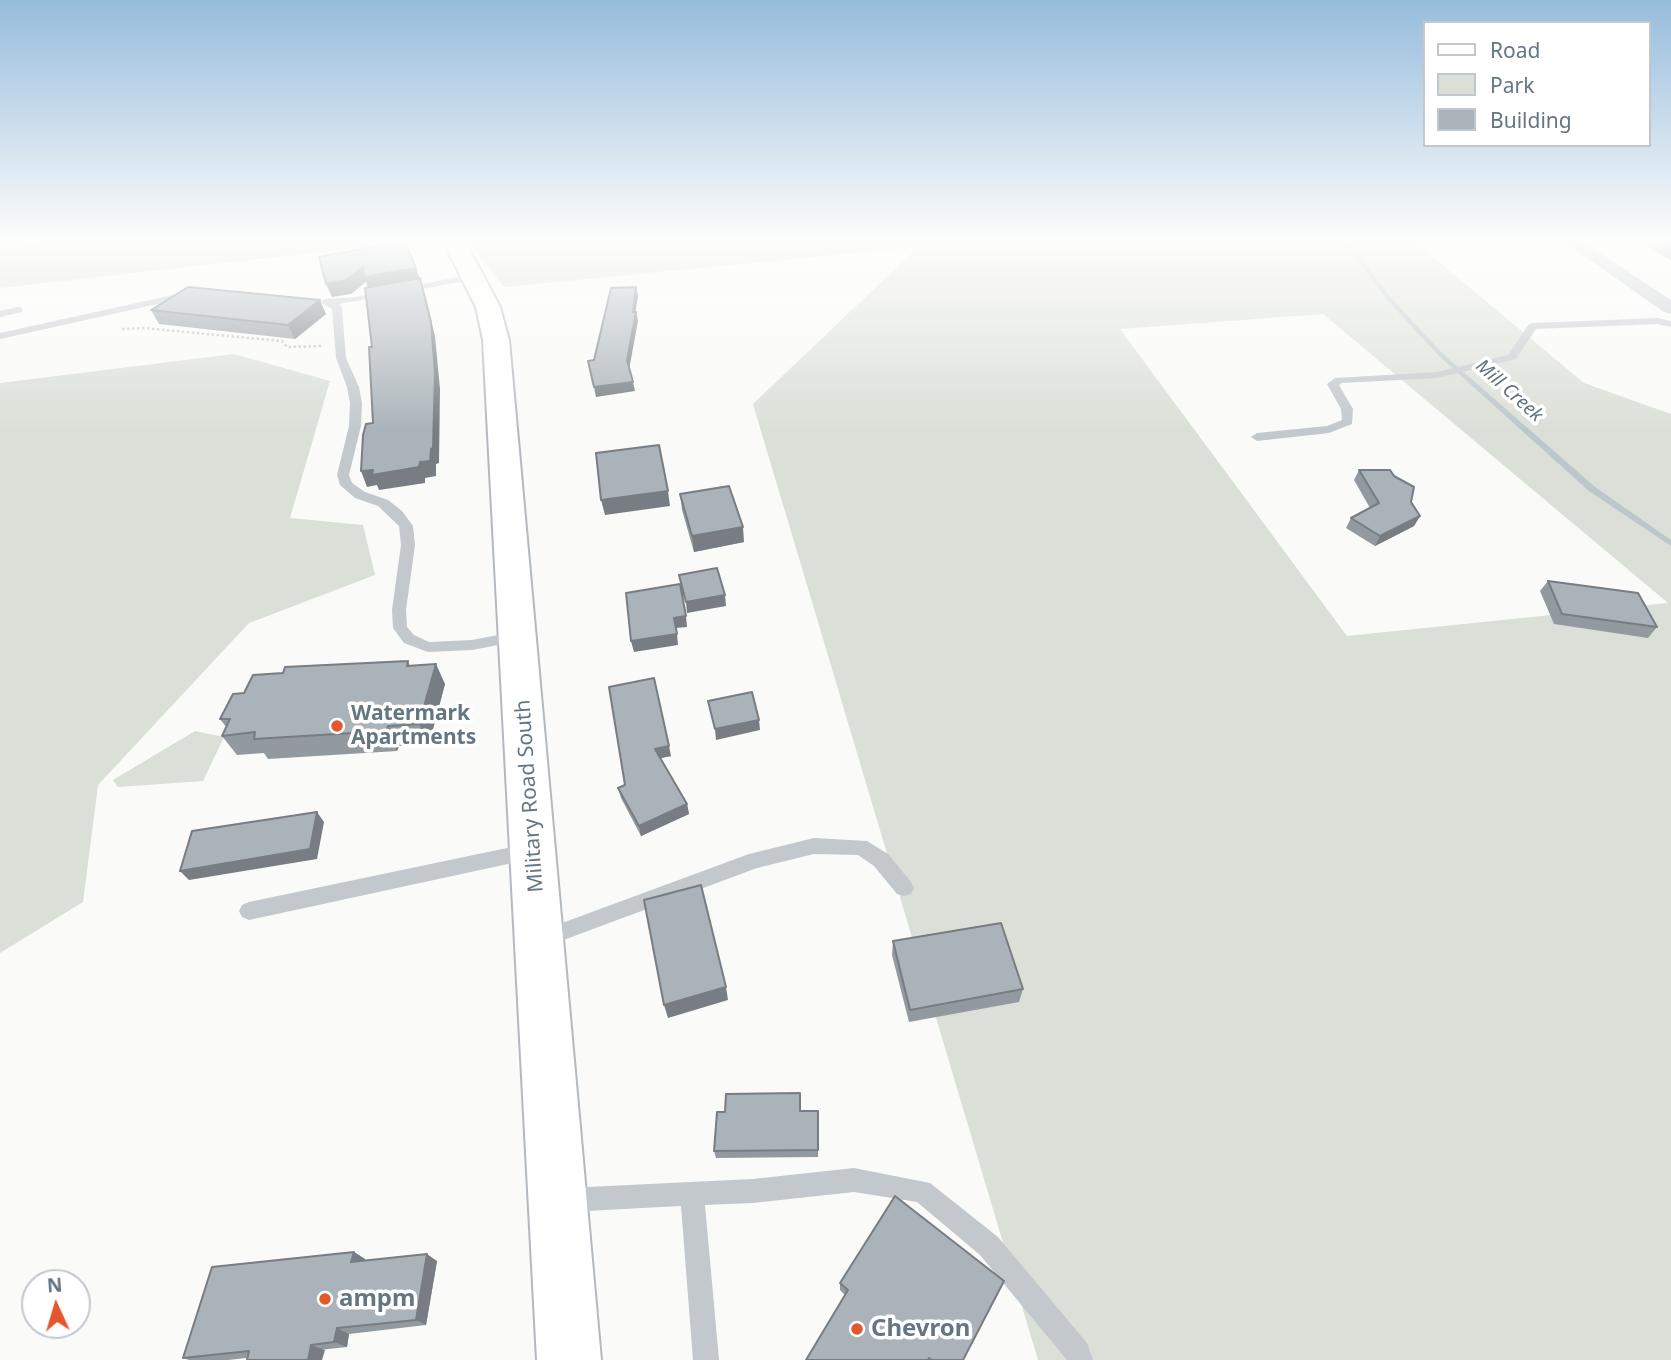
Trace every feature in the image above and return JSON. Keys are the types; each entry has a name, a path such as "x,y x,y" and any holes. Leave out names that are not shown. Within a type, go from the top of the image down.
{"main road":[{"name":"Military Road South","path":"487,304 496,340 519,636 558,1201 562,1358"}],"lane":[{"path":"0,336 147,304"},
{"path":"331,304 337,307 341,358 353,387 356,403 355,426 343,475 346,485 360,495 383,503 397,514 406,526 408,545 399,610 400,628 409,639 428,647 450,647 519,636"},
{"path":"0,314 18,310"},
{"path":"1257,437 1329,429 1348,422 1347,409 1334,384 1339,380 1437,375 1499,361 1512,357 1533,326 1657,321 1671,324"},
{"path":"540,940 756,860 814,846 861,846 881,860 904,888"},
{"path":"249,911 534,851"},
{"path":"558,1201 753,1192 854,1180 922,1191 989,1246 1078,1352 1080,1360"},
{"path":"692,1194 706,1360"}],"path":[{"path":"118,329 143,328 282,341 287,347 310,348 340,344"}],"green space":[{"path":"858,304 1490,304 1584,383 1671,414 1671,1360 1038,1360 753,404","holes":["1323,314 1668,603 1347,636 1120,329"]},
{"path":"234,354 330,381 290,518 363,525 375,575 249,623 98,785 83,902 0,953 0,383"},
{"path":"195,731 224,737 203,781 118,787 113,780"}],"building":[{"path":"160,304 314,304 288,325 151,310"},
{"path":"367,304 427,304 431,322 435,374 433,448 430,461 420,462 419,467 372,475 373,470 361,471 363,435 366,424 373,423 369,347 372,347"},
{"path":"607,304 634,304 633,312 636,312 627,360 633,382 594,387 588,361 594,360"},
{"path":"659,445 668,491 601,500 596,453"},
{"path":"1359,470 1390,470 1394,476 1414,487 1411,502 1420,516 1380,536 1351,518 1379,503"},
{"path":"729,486 743,527 692,536 680,494"},
{"path":"717,568 725,595 686,602 679,575"},
{"path":"1548,581 1638,593 1657,627 1562,614"},
{"path":"680,584 686,616 674,618 677,634 631,641 626,593"},
{"name":"Watermark Apartments","path":"408,661 407,666 436,664 419,724 388,726 386,731 254,739 255,732 222,736 230,719 220,719 233,694 244,693 253,675 283,673 285,667"},
{"path":"654,678 669,746 655,749 687,804 639,826 618,788 625,785 609,687"},
{"path":"752,692 759,720 715,729 708,701"},
{"path":"317,812 310,849 180,871 192,831"},
{"path":"701,885 726,987 664,1005 644,900"},
{"path":"1001,923 1023,989 910,1010 893,941"},
{"path":"800,1093 800,1111 818,1111 818,1150 714,1151 717,1112 725,1112 726,1094"},
{"path":"895,1196 1004,1281 963,1360 806,1360 848,1290 840,1283"},
{"name":"ampm","path":"354,1252 351,1262 427,1254 416,1320 337,1328 334,1342 311,1345 308,1360 247,1360 249,1351 183,1358 212,1267"}],"waterway":[{"name":"Mill Creek","path":"1394,304 1441,355 1592,489 1671,544"}],"place":[{"name":"Watermark Apartments","path":"337,726"},
{"name":"ampm","path":"325,1299"},
{"name":"Chevron","path":"857,1329"}]}
